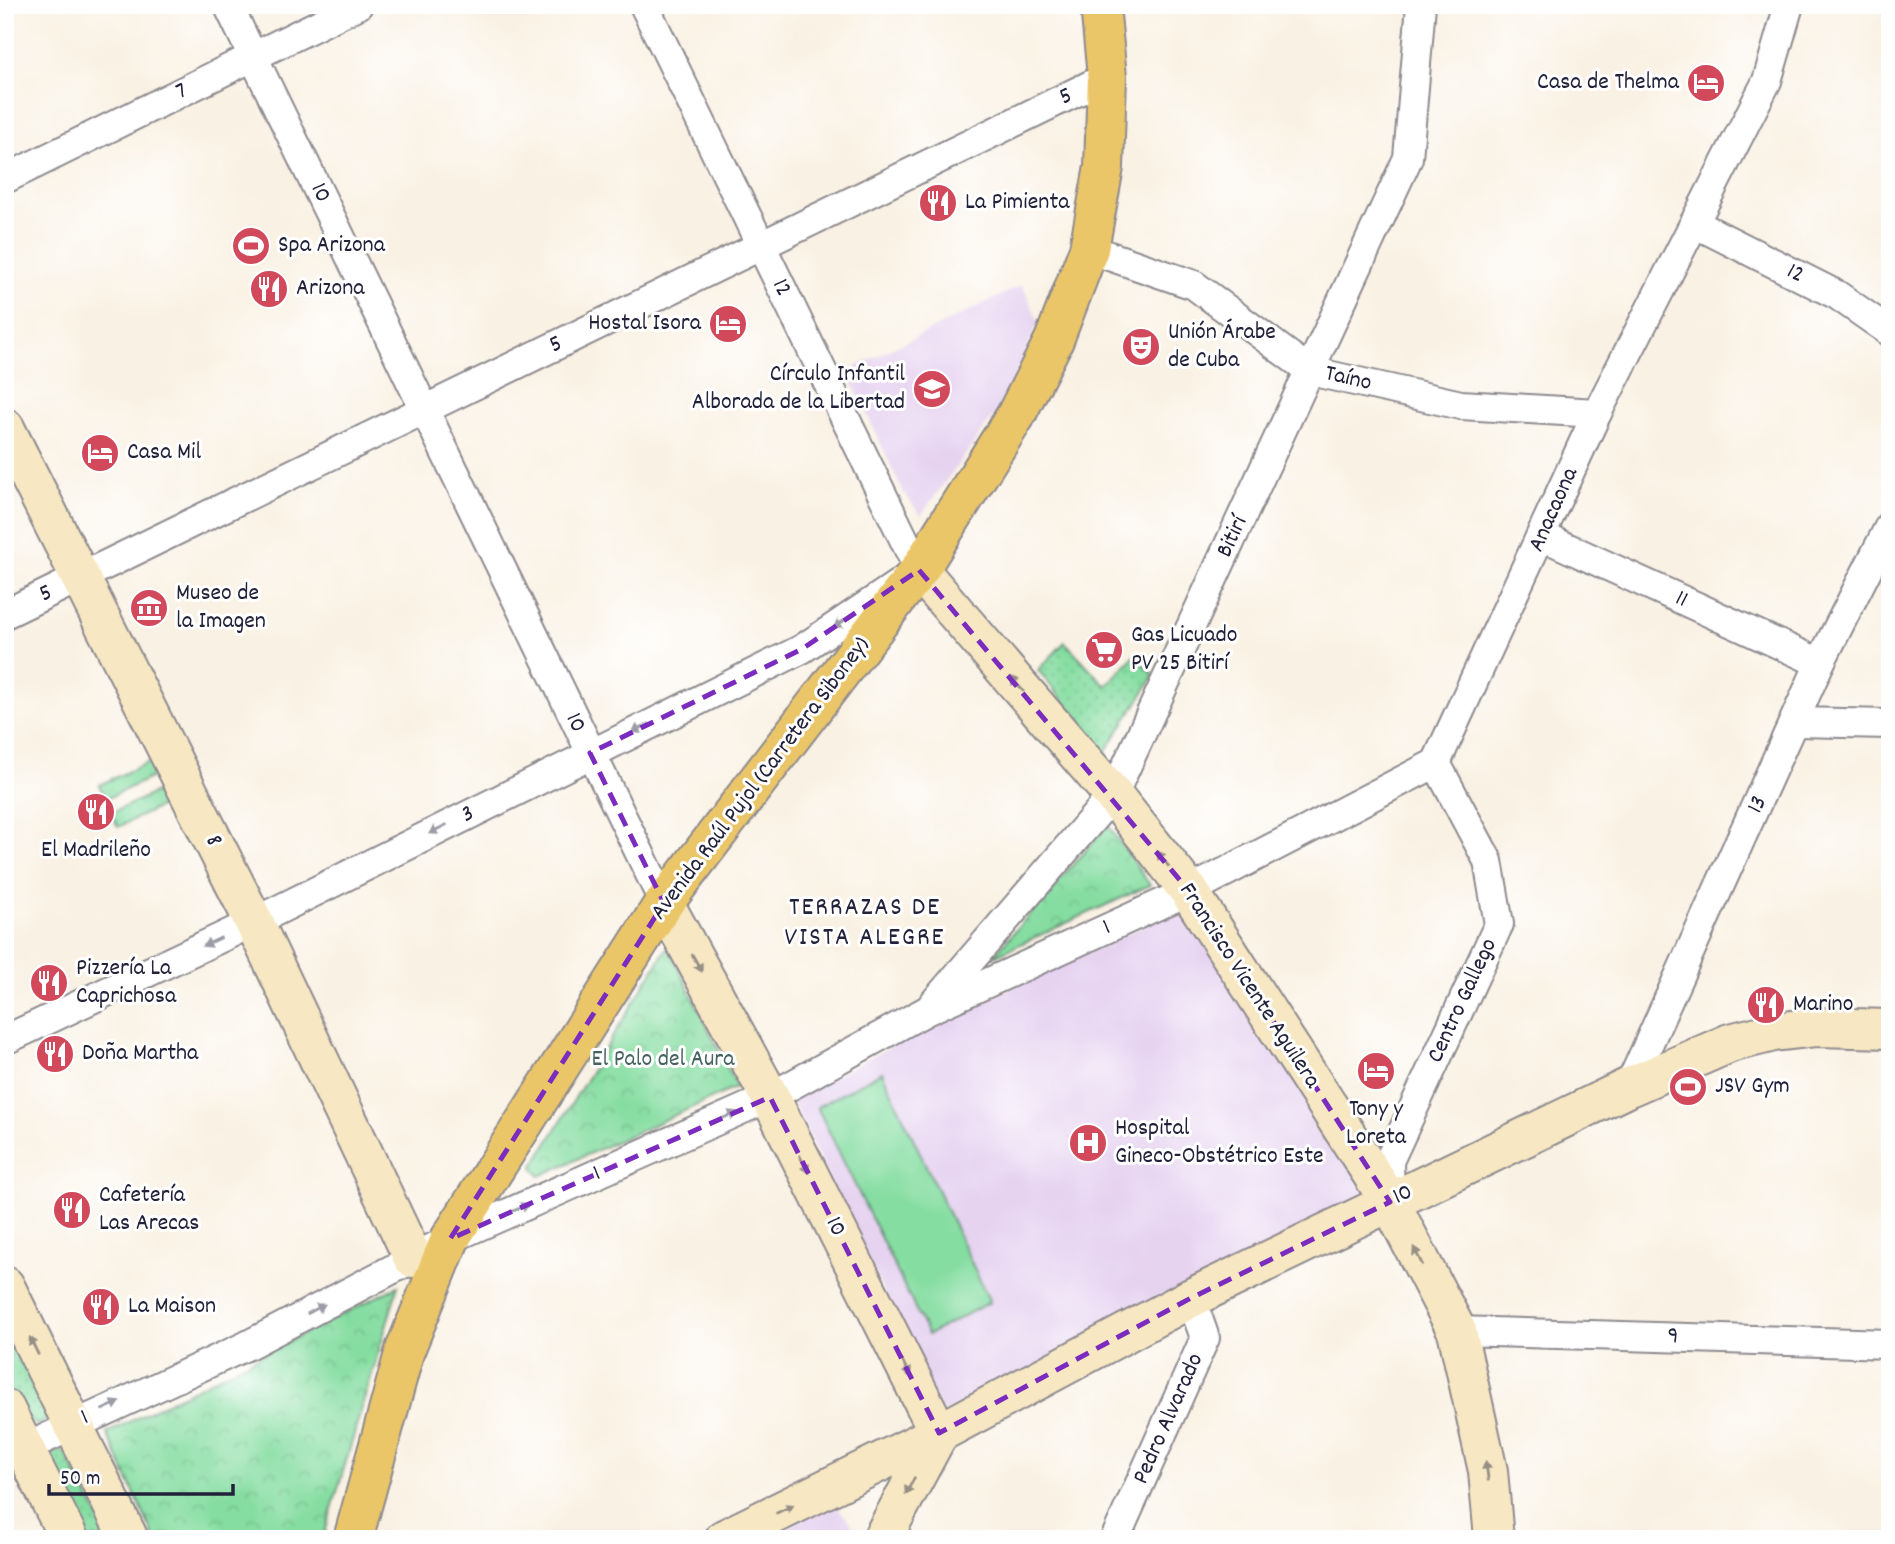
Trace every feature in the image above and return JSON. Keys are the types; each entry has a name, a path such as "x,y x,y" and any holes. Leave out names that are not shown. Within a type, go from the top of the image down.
{"main road":[{"name":"Avenida Raúl Pujol (Carretera Siboney)","path":"352,1539 405,1350 450,1240 664,904 919,570 1016,415 1055,340 1089,249 1104,167 1107,77 1100,5"},
{"name":"8","path":"5,428 254,922 413,1258"},
{"name":"Francisco Vicente Aguilera","path":"919,570 1113,795 1189,891 1390,1202 1457,1331 1488,1471 1494,1539"},
{"name":"10","path":"664,904 770,1097 939,1433"},
{"name":"10","path":"724,1539 939,1433 1191,1298 1629,1087 1730,1043 1774,1032 1817,1027 1890,1029"},
{"path":"5,1286 129,1539"},
{"path":"5,1409 14,1452 69,1539"},
{"path":"882,1539 939,1433"}],"street":[{"name":"10","path":"228,5 664,904"},
{"name":"7","path":"5,179 358,5"},
{"name":"12","path":"644,5 919,570"},
{"name":"Bitirí","path":"926,1011 1113,795 1408,158 1421,5"},
{"name":"Anacaona","path":"1436,763 1597,413 1767,81 1789,5"},
{"name":"5","path":"5,614 1107,77"},
{"name":"12","path":"1696,223 1837,295 1890,332"},
{"name":"Taíno","path":"1089,249 1194,285 1310,371 1461,405 1597,413"},
{"name":"13","path":"1629,1087 1796,722 1820,663 1890,525"},
{"name":"11","path":"1542,536 1820,663"},
{"name":"3","path":"5,1040 254,922 802,649 919,570"},
{"path":"1796,722 1890,724"},
{"path":"1189,891 1436,763"},
{"name":"Centro Gallego","path":"1390,1202 1389,1161 1499,924 1488,861 1436,763"},
{"name":"1","path":"14,1452 246,1346 450,1240 770,1097 926,1011 1189,891"},
{"name":"Pedro Alvarado","path":"1115,1539 1205,1338 1191,1298"},
{"name":"9","path":"1457,1331 1890,1344"}],"highlighted area":[{"path":"919,570 1189,891 1390,1202 1191,1298 939,1433 770,1097 450,1239 664,903 590,753 802,649"}],"shaded area":[{"name":"Círculo Infantil Alborada de la Libertad","path":"1022,285 1039,322 1000,407 921,515 903,492 847,371"},
{"name":"Hospital Gineco-Obstétrico Este","path":"1186,906 1396,1187 942,1413 791,1099 934,1024"},
{"path":"833,1502 858,1532 854,1539 764,1539"}],"green space":[{"path":"1065,642 1106,686 1134,656 1155,675 1105,752 1038,670"},
{"path":"155,759 162,772 106,799 99,785"},
{"path":"167,787 174,800 118,827 111,813"},
{"path":"1108,825 1150,885 992,957"},
{"name":"El Palo del Aura","path":"668,946 737,1087 540,1176 533,1167"},
{"path":"882,1072 990,1302 928,1335 817,1107"},
{"path":"398,1286 323,1539 155,1539 107,1433"},
{"path":"5,1313 50,1415 41,1425 34,1424 22,1414 6,1381"},
{"path":"56,1451 64,1451 111,1539 83,1539 49,1457"}],"place":[{"name":"Casa de Thelma","path":"1706,83"},
{"name":"La Pimienta","path":"938,203"},
{"name":"Spa Arizona","path":"251,246"},
{"name":"Arizona","path":"269,289"},
{"name":"Hostal Isora","path":"728,324"},
{"name":"Unión Árabe de Cuba","path":"1141,347"},
{"name":"Círculo Infantil Alborada de la Libertad","path":"932,389"},
{"name":"Casa Mil","path":"100,453"},
{"name":"Museo de la Imagen","path":"149,608"},
{"name":"Gas Licuado PV 25 Bitirí","path":"1104,650"},
{"name":"El Madrileño","path":"96,812"},
{"name":"Pizzería La Caprichosa","path":"49,983"},
{"name":"Marino","path":"1766,1005"},
{"name":"Doña Martha","path":"55,1054"},
{"name":"Tony y Loreta","path":"1376,1071"},
{"name":"JSV Gym","path":"1688,1087"},
{"name":"Hospital Gineco-Obstétrico Este","path":"1088,1143"},
{"name":"Cafetería Las Arecas","path":"72,1210"},
{"name":"La Maison","path":"101,1307"}],"district":[{"name":"TERRAZAS DE VISTA ALEGRE","path":"865,923"}]}
